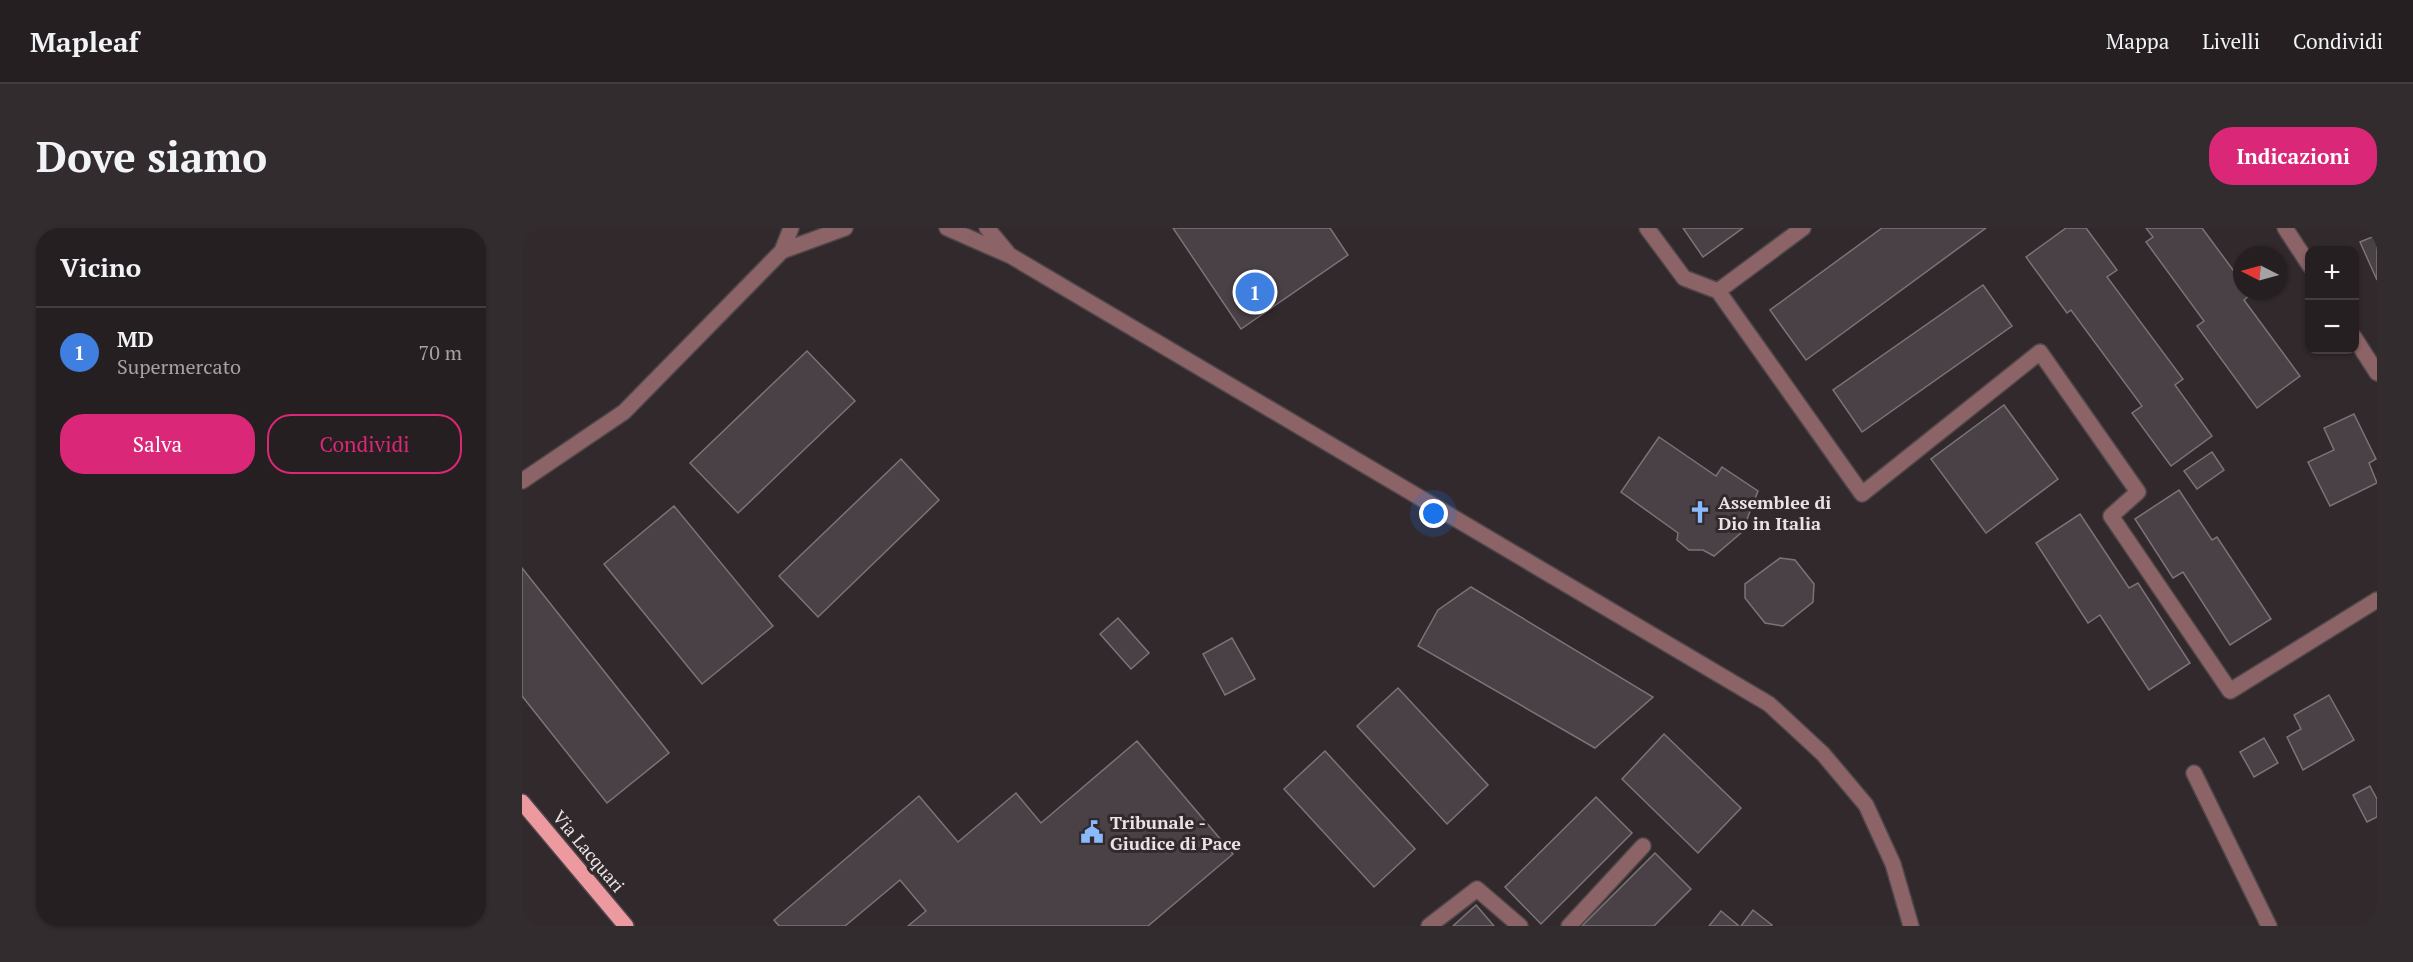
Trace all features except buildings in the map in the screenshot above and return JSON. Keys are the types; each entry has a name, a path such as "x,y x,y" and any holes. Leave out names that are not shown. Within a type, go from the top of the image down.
{"main road":[{"name":"Via Lacquari","path":"522,802 626,926"}],"street":[{"path":"522,481 624,412 782,252 791,228"},
{"path":"782,252 846,228"},
{"path":"947,228 1011,256 1769,704 1823,754 1866,805 1893,864 1911,926"},
{"path":"987,228 1011,256"},
{"path":"1647,228 1684,278 1718,291 1862,494 2040,352 2138,492 2111,516 2230,691 2377,600"},
{"path":"1718,291 1803,228"},
{"path":"2285,228 2305,258"},
{"path":"2359,344 2377,373"},
{"path":"2194,773 2269,926"},
{"path":"1569,926 1643,846"},
{"path":"1429,926 1477,890 1520,926"}],"place":[{"name":"MD","path":"1255,292"},
{"name":"Assemblee di Dio in Italia","path":"1700,512"},
{"name":"Tribunale - Giudice di Pace","path":"1092,832"}]}
